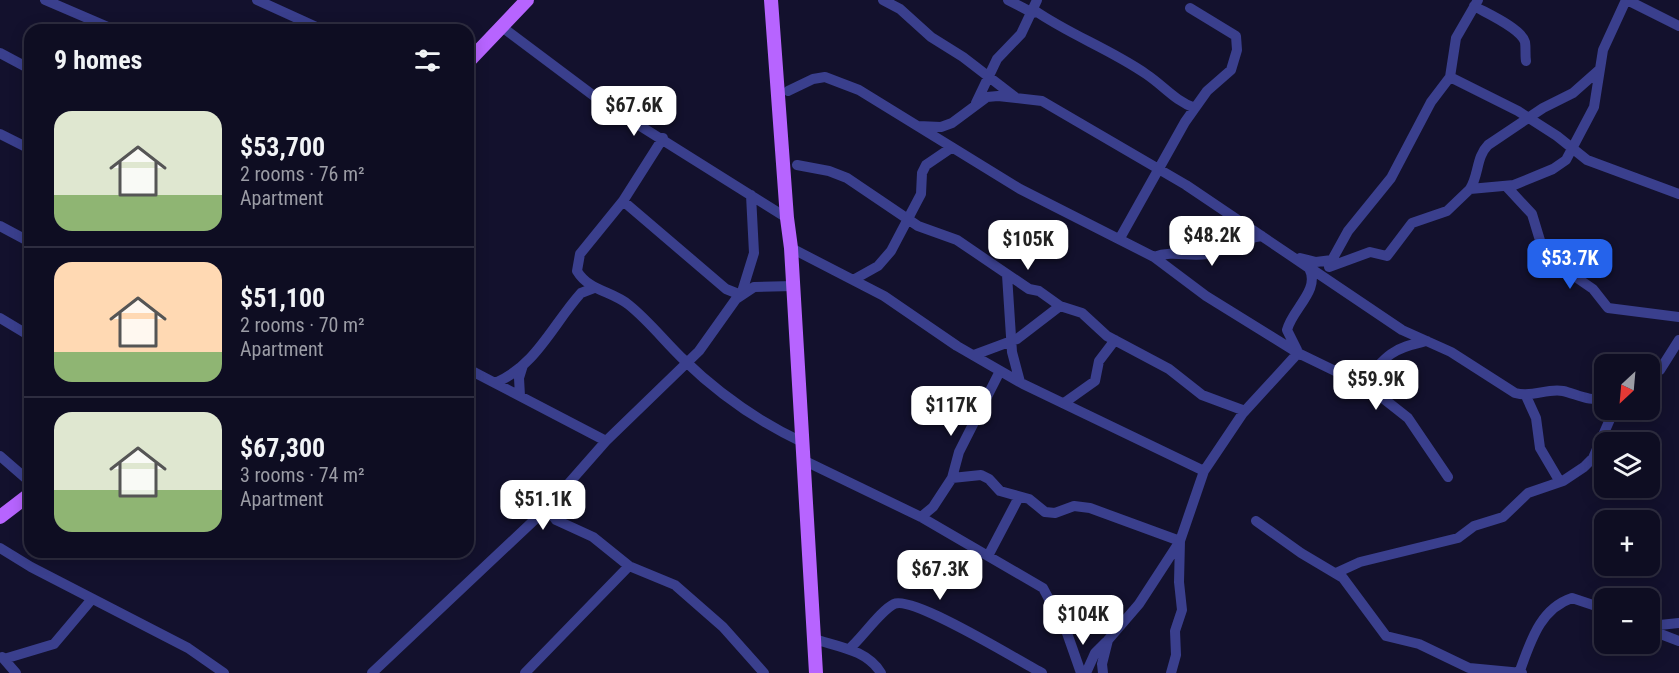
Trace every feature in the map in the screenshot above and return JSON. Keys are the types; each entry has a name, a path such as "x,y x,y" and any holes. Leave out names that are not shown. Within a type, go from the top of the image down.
{"main road":[{"path":"474,56 527,0"},
{"path":"771,0 794,286 816,673"},
{"path":"0,518 24,499"}],"street":[{"path":"45,0 101,24"},
{"path":"257,0 310,24"},
{"path":"883,0 900,9 931,37 963,57 1018,98"},
{"path":"1008,0 1035,8 1065,31 1095,42 1148,74 1178,101 1195,108"},
{"path":"1470,189 1506,186 1553,169 1573,150 1594,107 1599,70 1606,42 1627,0 1679,26"},
{"path":"1299,354 1287,330 1288,324 1310,290 1328,268 1348,231 1391,178 1431,102 1450,77 1456,38 1476,3 1521,36 1526,61"},
{"path":"976,103 997,59 1021,34 1035,8"},
{"path":"1120,238 1195,108 1207,91 1231,70 1237,42 1232,32 1190,8"},
{"path":"502,27 602,102 663,138 787,218"},
{"path":"0,53 24,66"},
{"path":"1309,268 1328,268 1370,252 1387,256 1412,223 1447,211 1470,189 1475,181 1482,151 1528,117 1573,93 1599,70"},
{"path":"1450,77 1528,117 1557,136 1573,150 1603,167 1679,194"},
{"path":"788,91 813,79 825,78 859,90 1020,189 1154,257 1206,296 1266,331 1299,354 1353,380 1408,418 1448,477"},
{"path":"918,126 941,127 952,123 976,103 998,96 1042,101 1158,169 1295,256 1312,273 1310,290"},
{"path":"0,134 24,146"},
{"path":"572,303 580,254 623,201 663,138"},
{"path":"853,280 878,266 891,251 921,194 922,173 926,165 951,148"},
{"path":"797,165 830,171 847,178 918,226 957,240 1029,289 1044,294 1060,306 1082,313 1115,339 1169,369 1202,395 1245,411"},
{"path":"1506,186 1532,214 1542,247 1551,260 1593,289 1608,308 1679,317"},
{"path":"372,673 547,508 606,441 712,337 741,295 754,254 751,195"},
{"path":"623,201 726,289 741,295"},
{"path":"0,226 24,239"},
{"path":"1154,257 1173,252 1208,254 1241,240 1262,236"},
{"path":"791,248 884,296 974,356 1020,382 1204,471"},
{"path":"1295,256 1328,268 1402,330 1451,352 1510,390 1526,396 1556,391 1580,398 1594,398"},
{"path":"577,271 594,288"},
{"path":"1007,275 1014,368 1020,382"},
{"path":"741,295 754,287 794,286"},
{"path":"495,383 505,379 523,365 551,334 581,292 594,288 603,290 628,304 686,362 754,417 804,443"},
{"path":"974,356 1012,342 1060,306"},
{"path":"0,318 24,332"},
{"path":"1266,331 1288,324"},
{"path":"1064,403 1095,381 1099,361 1115,339"},
{"path":"1660,370 1679,339"},
{"path":"1353,380 1364,379 1371,375 1381,362 1400,348 1428,341"},
{"path":"1086,673 1095,653 1139,604 1180,542 1204,471 1227,433 1299,354"},
{"path":"520,396 519,378 523,365"},
{"path":"921,518 933,507 952,478 959,452 1000,371"},
{"path":"474,372 606,441"},
{"path":"1526,396 1536,418 1540,448 1560,482"},
{"path":"1336,573 1360,562 1458,538 1474,526 1503,517 1528,493 1560,482 1584,467 1593,458 1610,420"},
{"path":"0,456 24,477"},
{"path":"805,460 921,518 1043,588 1067,633 1081,673"},
{"path":"952,478 981,475 989,479 1000,491 1029,499 1050,513 1074,506 1100,511 1135,527 1180,542"},
{"path":"988,556 1019,497"},
{"path":"547,508 556,520 593,537 629,566 675,585 723,627 764,673"},
{"path":"1256,521 1301,553 1336,573 1390,638 1419,644 1469,668 1520,673 1536,628 1554,607 1572,598 1594,605"},
{"path":"1172,673 1176,655 1175,631 1182,610 1179,582 1180,542"},
{"path":"0,548 20,561 188,648 224,673"},
{"path":"525,673 629,566"},
{"path":"13,672 2,657 54,644 92,599"},
{"path":"849,650 891,606 905,603 937,615 1042,673"},
{"path":"1660,626 1679,623"},
{"path":"1660,632 1679,641"},
{"path":"814,639 869,658 881,673"},
{"path":"1103,673 1103,657 1108,640"},
{"path":"205,673 214,664"}]}
